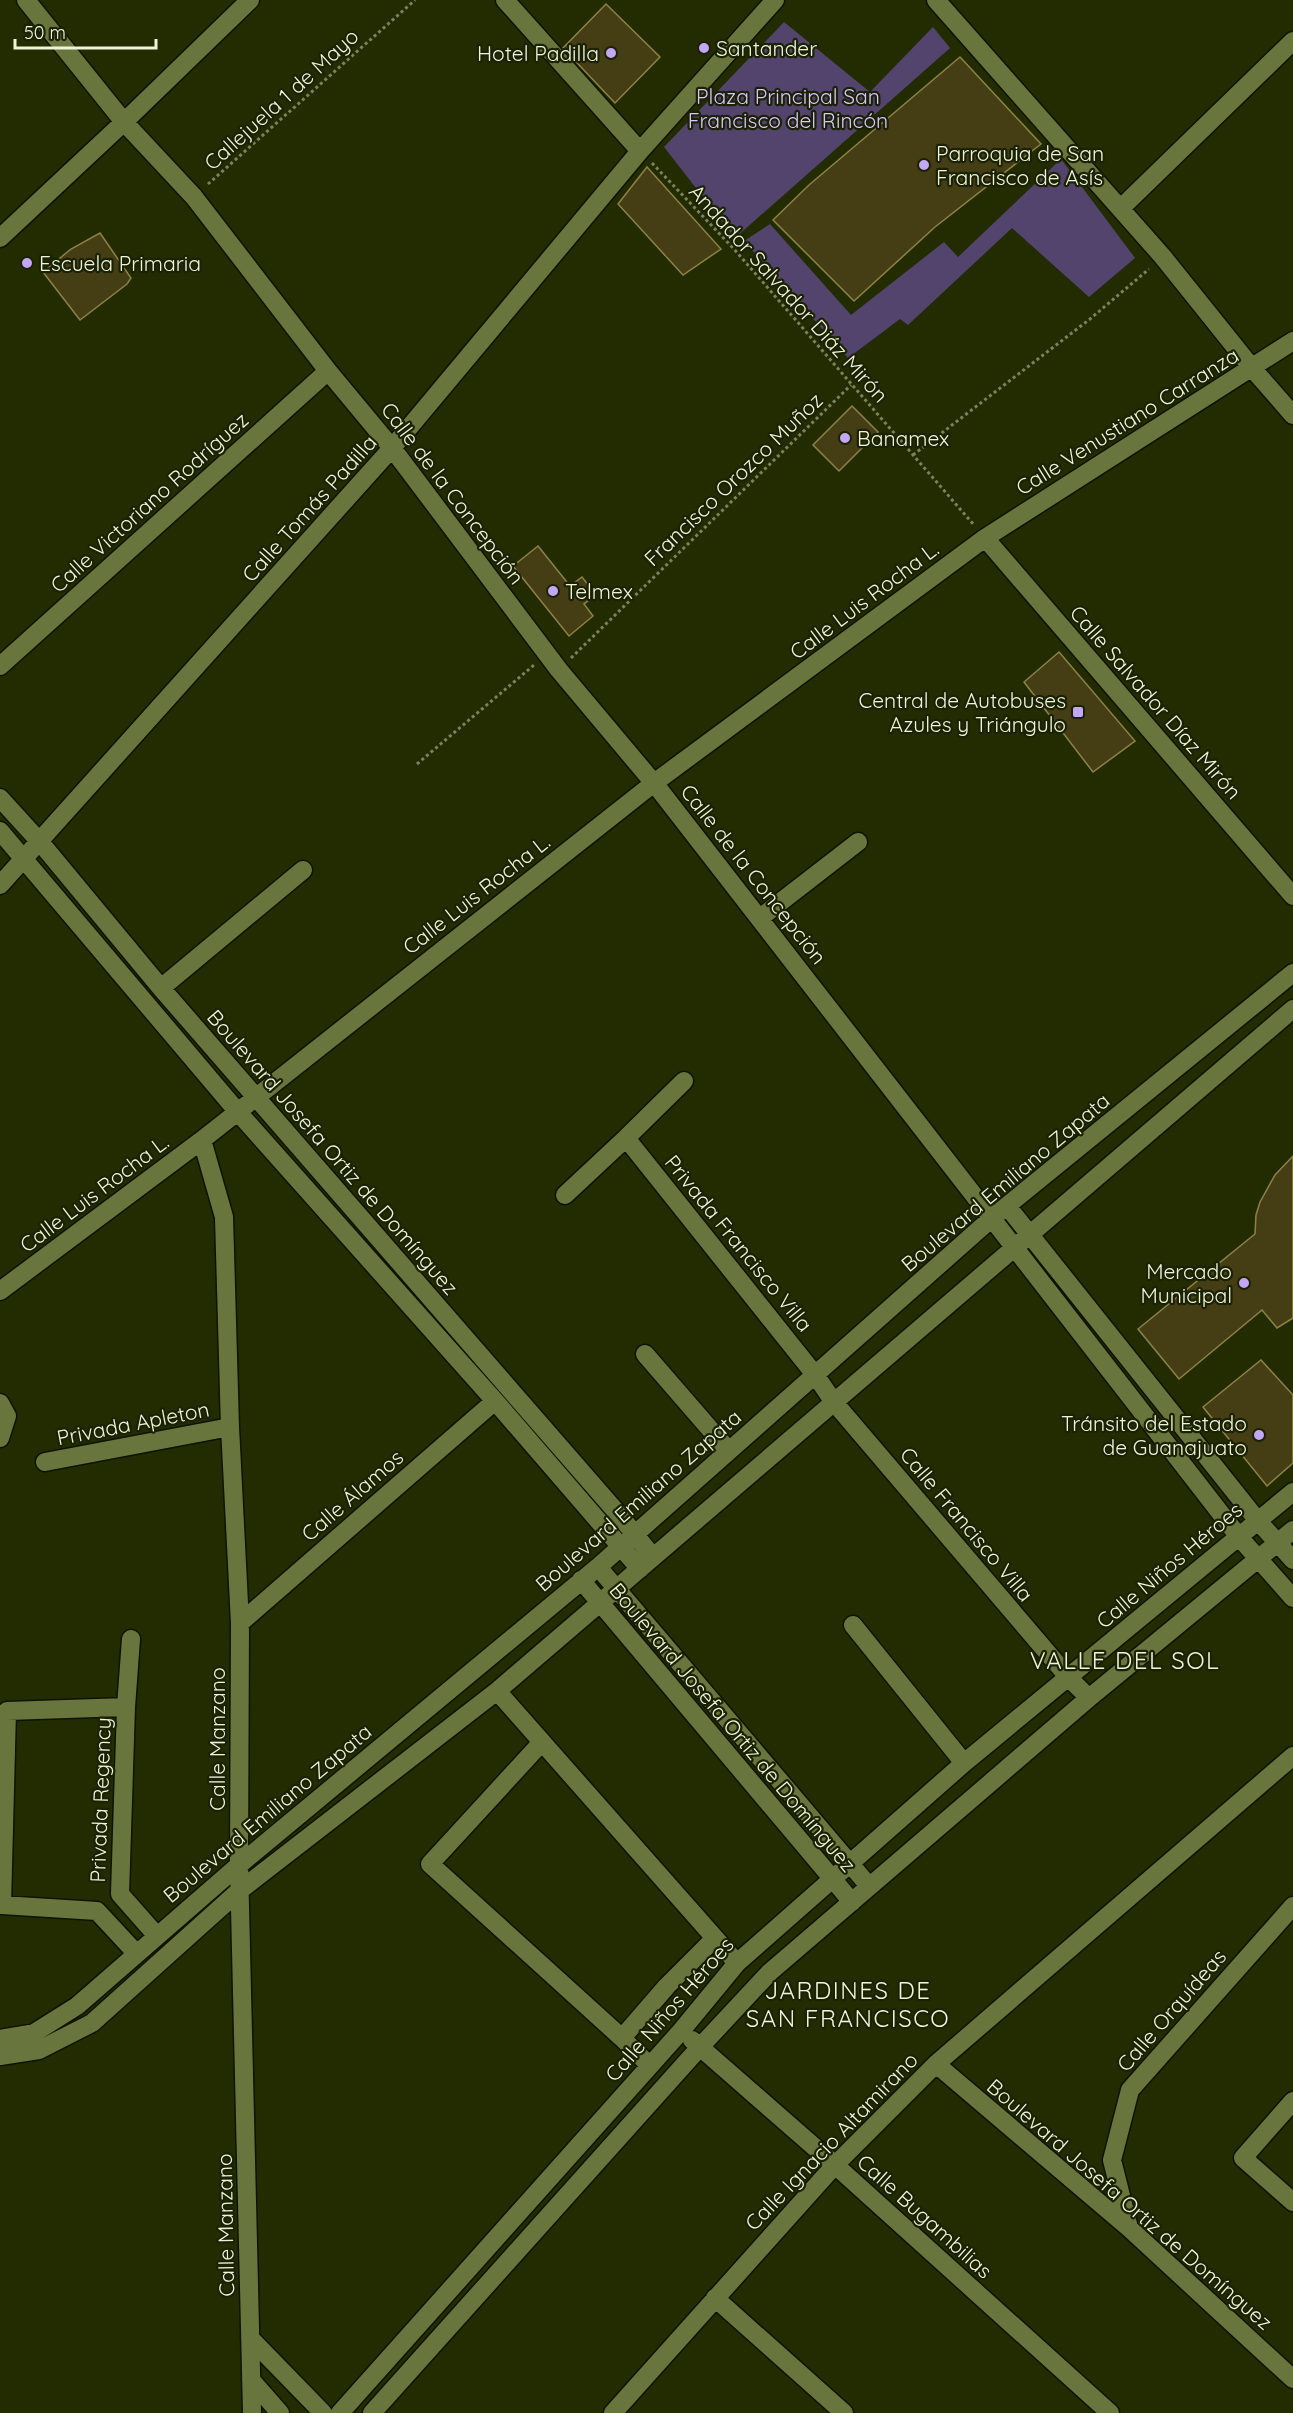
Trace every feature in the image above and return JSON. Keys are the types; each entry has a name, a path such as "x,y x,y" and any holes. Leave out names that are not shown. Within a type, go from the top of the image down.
{"street":[{"name":"Calle de la Concepción","path":"26,0 124,122 194,197 328,370 392,448 559,670 654,783 760,918 1239,1537 1293,1598"},
{"path":"0,238 250,0"},
{"path":"505,0 640,151"},
{"name":"Calle Tomás Padilla","path":"0,885 392,448 640,151 775,0"},
{"path":"936,0 1121,208 1293,415"},
{"path":"1121,208 1293,41"},
{"name":"Calle Venustiano Carranza","path":"985,538 1293,341"},
{"name":"Calle Victoriano Rodríguez","path":"0,666 328,370"},
{"name":"Calle Luis Rocha L.","path":"0,1291 202,1140 654,783 985,538"},
{"name":"Calle Salvador Díaz Mirón","path":"985,538 1293,896"},
{"name":"Boulevard Josefa Ortiz de Domínguez","path":"0,798 40,842 160,988 620,1516 627,1541"},
{"name":"Boulevard Josefa Ortiz de Domínguez","path":"0,831 237,1111 495,1401 627,1541"},
{"path":"760,918 858,842"},
{"path":"160,988 303,870"},
{"name":"Boulevard Emiliano Zapata","path":"0,2039 34,2033 77,2006 239,1865 597,1567 1006,1206 1293,973"},
{"name":"Boulevard Emiliano Zapata","path":"0,2056 39,2050 92,2023 239,1891 497,1691 1293,1009"},
{"path":"565,1195 684,1081"},
{"name":"Privada Francisco Villa","path":"626,1138 816,1376"},
{"name":"Calle Manzano","path":"202,1140 224,1217 230,1427 240,1623 239,1891 252,2413"},
{"path":"1006,1206 1258,1521 1293,1560"},
{"path":"645,1354 729,1451"},
{"name":"Calle Francisco Villa","path":"816,1376 833,1401 1069,1678 1089,1698"},
{"name":"Calle Álamos","path":"240,1623 495,1401"},
{"path":"0,1403 7,1416 0,1438"},
{"name":"Privada Apleton","path":"45,1462 230,1427"},
{"name":"Calle Niños Héroes","path":"340,2413 681,2031 737,1963 964,1763 1293,1492"},
{"path":"372,2413 770,1972 1089,1698 1293,1530"},
{"path":"627,1541 647,1563"},
{"name":"Boulevard Josefa Ortiz de Domínguez","path":"597,1567 869,1886"},
{"name":"Boulevard Josefa Ortiz de Domínguez","path":"581,1580 852,1902"},
{"path":"854,1625 964,1763"},
{"name":"Privada Regency","path":"131,1639 126,1707 120,1894 157,1936"},
{"path":"497,1691 737,1963"},
{"name":"Privada Regency","path":"120,1894 97,1911 2,1905 7,1711 126,1707"},
{"path":"542,1742 430,1864 650,2066"},
{"name":"Calle Ignacio Altamirano","path":"613,2413 835,2165 936,2064 1293,1756"},
{"name":"Calle Orquídeas","path":"1129,2228 1112,2160 1130,2090 1293,1906"},
{"name":"Privada Regency","path":"97,1911 136,1953"},
{"path":"622,2038 667,1986 715,1938"},
{"name":"Calle Bugambilias","path":"681,2031 835,2165 1110,2413"},
{"name":"Boulevard Josefa Ortiz de Domínguez","path":"936,2064 1129,2228 1293,2379"},
{"path":"1293,2101 1243,2158 1293,2202"},
{"path":"715,2298 844,2413"},
{"path":"250,2338 323,2413"},
{"path":"251,2380 280,2413"}],"path":[{"name":"Callejuela 1 de Mayo","path":"194,197 415,0"},
{"name":"Andador Salvador Diáz Mirón","path":"640,151 734,249 985,538"},
{"path":"913,455 1090,319 1163,257"},
{"name":"Francisco Orozco Muñoz","path":"559,670 850,385"},
{"path":"417,764 547,654"}],"green space":[{"name":"Plaza Principal San Francisco del Rincón","path":"784,22 870,92 933,27 950,48 735,238 664,147"},
{"path":"1061,159 1135,258 1089,297 1012,228 908,325 900,319 848,358 744,241 770,224 851,315 944,242 958,257"}],"building":[{"name":"Hotel Padilla","path":"606,4 660,57 615,103 563,48"},
{"name":"Parroquia de San Francisco de Asís","path":"960,57 1041,144 935,227 854,301 773,220 809,185"},
{"path":"647,167 721,249 683,275 618,204"},
{"path":"100,233 131,278 127,284 80,320 43,272 71,249"},
{"name":"Banamex","path":"852,406 878,432 839,471 813,445"},
{"name":"Telmex","path":"538,546 570,586 582,577 596,595 584,604 593,616 569,636 513,566"},
{"name":"Central de Autobuses Azules y Triángulo","path":"1059,652 1135,741 1093,772 1024,682"},
{"name":"Mercado Municipal","path":"1293,1156 1293,1318 1277,1328 1262,1310 1179,1379 1138,1329 1255,1234 1256,1215 1260,1202 1275,1175"},
{"name":"Tránsito del Estado de Guanajuato","path":"1261,1360 1293,1395 1293,1463 1267,1486 1203,1407"}],"place":[{"name":"Santander","path":"704,48"},
{"name":"Hotel Padilla","path":"611,53"},
{"name":"Parroquia de San Francisco de Asís","path":"924,165"},
{"name":"Escuela Primaria","path":"27,263"},
{"name":"Banamex","path":"845,438"},
{"name":"Telmex","path":"553,591"},
{"name":"Central de Autobuses Azules y Triángulo","path":"1078,712"},
{"name":"Mercado Municipal","path":"1244,1283"},
{"name":"Tránsito del Estado de Guanajuato","path":"1259,1435"}],"district":[{"name":"VALLE DEL SOL","path":"1125,1660"},
{"name":"JARDINES DE SAN FRANCISCO","path":"848,2004"}]}
